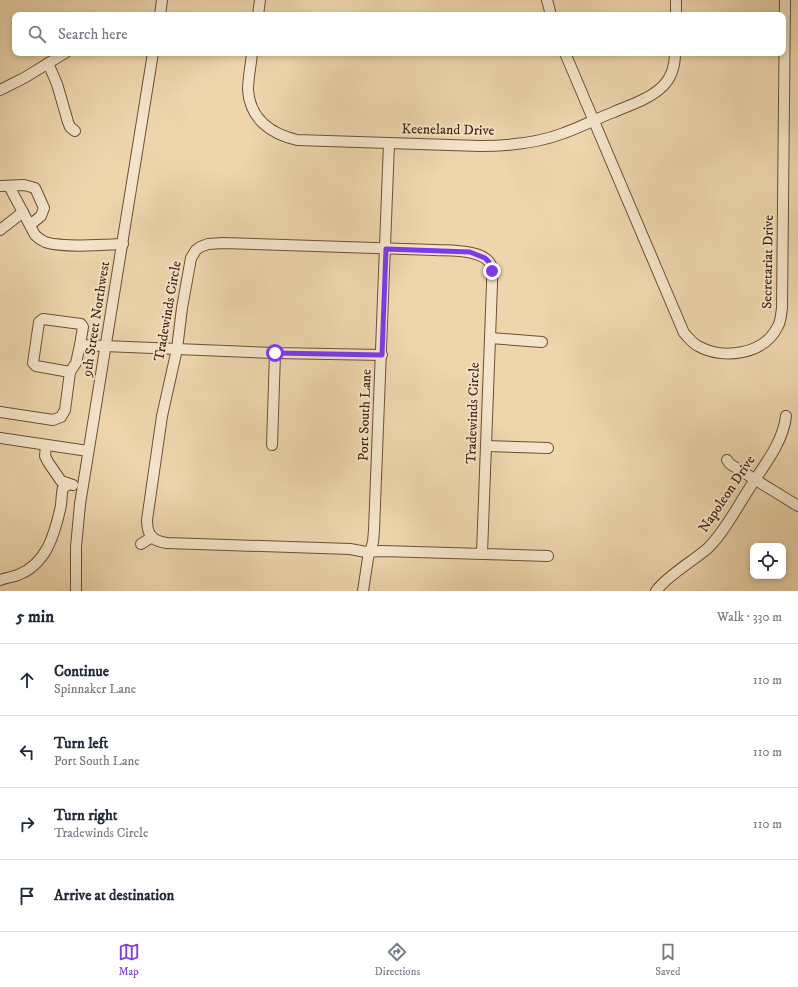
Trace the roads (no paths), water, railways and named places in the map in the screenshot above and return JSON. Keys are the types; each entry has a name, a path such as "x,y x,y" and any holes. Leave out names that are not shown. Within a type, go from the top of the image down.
{"street":[{"path":"160,12 162,0"},
{"path":"258,12 260,0"},
{"path":"547,0 550,12"},
{"path":"676,0 676,12"},
{"name":"Secretariat Drive","path":"785,0 785,12"},
{"path":"0,90 24,78 60,56"},
{"name":"9th Street Northwest","path":"76,591 76,547 82,487 154,56"},
{"name":"Keeneland Drive","path":"252,56 248,85 249,97 261,122 269,130 280,135 296,140 497,146 540,140 564,133 631,105 657,91 666,82 672,73 675,56"},
{"name":"Secretariat Drive","path":"566,56 684,333 698,345 708,350 733,353 745,352 756,348 776,331 781,319 784,56"},
{"path":"48,64 57,84 68,122 75,131"},
{"name":"Port South Lane","path":"363,591 374,530 382,355 389,143"},
{"path":"4,186 24,185 35,188 44,208 41,216 30,224"},
{"path":"4,186 23,212 35,235 46,242 65,245 123,244"},
{"path":"0,230 23,212"},
{"name":"Tradewinds Circle","path":"152,537 147,530 147,520 162,416 177,349 182,308 191,258 196,250 208,244 223,243 470,252 485,258 489,262 492,271 482,553"},
{"path":"0,412 53,420 61,417 65,410 70,372 76,363 83,327 81,324 43,319 38,322 33,363 36,366 70,372"},
{"path":"490,338 542,342"},
{"path":"80,345 275,353 382,355"},
{"path":"272,445 275,353"},
{"name":"Napoleon Drive","path":"656,591 662,583 694,560 714,542 724,529 774,450 782,433 786,416"},
{"path":"0,438 88,451"},
{"path":"46,445 45,456 61,481 82,487"},
{"path":"486,446 548,448"},
{"path":"727,460 798,506"},
{"path":"0,580 19,575 32,568 44,556 50,544 61,508 63,488 69,484"},
{"path":"141,544 152,537 158,541 166,543 548,556"}]}
